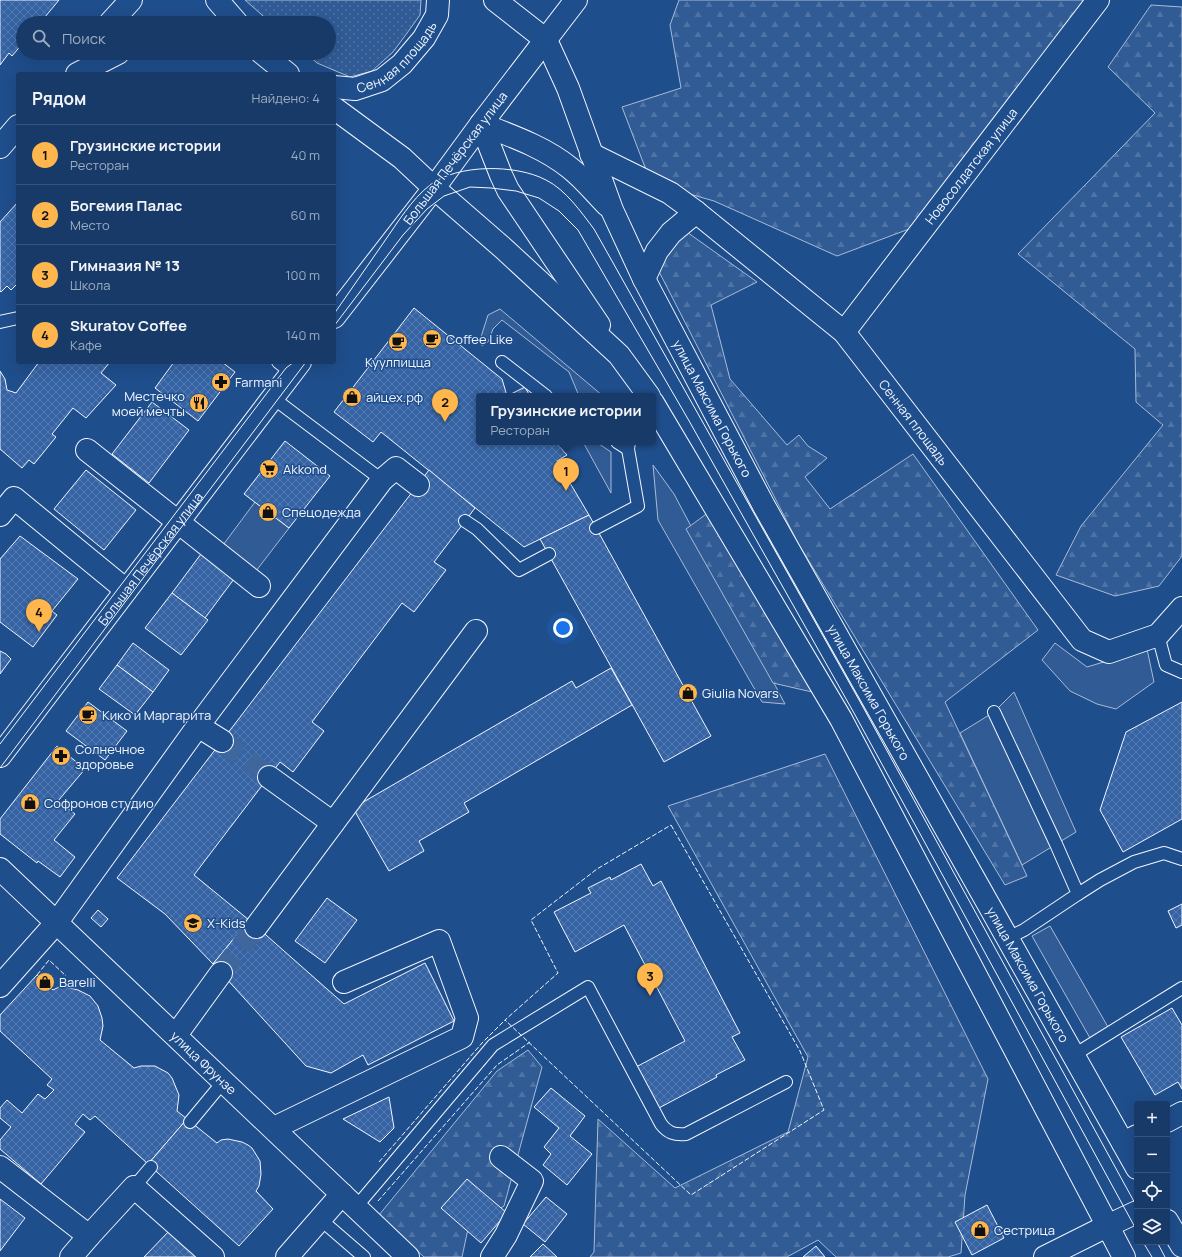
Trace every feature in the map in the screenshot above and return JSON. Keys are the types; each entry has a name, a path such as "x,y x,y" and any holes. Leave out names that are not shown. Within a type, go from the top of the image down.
{"street":[{"path":"116,16 131,0"},
{"path":"217,0 231,16"},
{"name":"Сенная площадь","path":"336,87 355,89 382,80 402,64 424,38 437,15 438,0"},
{"path":"495,0 546,40"},
{"name":"Большая Печёрская улица","path":"336,314 576,0"},
{"name":"Новосолдатская улица","path":"844,332 1098,0"},
{"name":"улица Максима Горького","path":"546,40 568,88 612,210 644,279 764,506 1074,1055 1130,1140 1134,1156"},
{"path":"65,72 76,60"},
{"path":"81,72 104,60"},
{"path":"271,60 286,72"},
{"path":"336,109 402,158 619,354"},
{"path":"481,124 508,190 644,393"},
{"name":"улица Максима Горького","path":"481,124 546,151 570,168 612,210"},
{"path":"0,147 16,129"},
{"name":"Сенная площадь","path":"591,154 670,193 696,212 844,332 1082,640 1109,652 1158,635"},
{"path":"644,279 657,251 671,233 696,212"},
{"name":"Большая Печёрская улица","path":"0,756 273,398 290,366"},
{"path":"656,413 841,719 1124,1257"},
{"path":"87,450 259,586"},
{"path":"0,986 57,922 198,726 382,480 396,468 418,485"},
{"path":"0,515 14,498 126,590"},
{"path":"1158,635 1179,616"},
{"path":"256,927 476,632"},
{"path":"198,726 222,741"},
{"path":"269,777 333,823"},
{"name":"улица Фрунзе","path":"0,869 408,1257"},
{"path":"274,1128 462,1037 467,1018 439,942 344,982"},
{"path":"176,1035 221,973"},
{"path":"1170,1119 1182,1113"},
{"path":"492,1257 506,1235 532,1181 501,1157"},
{"path":"0,1167 89,1236"},
{"path":"71,1257 134,1187 213,1257"},
{"path":"287,1257 320,1220 349,1201"},
{"path":"1045,1257 1134,1213"},
{"path":"1170,1226 1182,1246"}],"lane":[{"path":"0,322 16,318"},
{"path":"502,362 542,393"},
{"path":"273,398 382,480"},
{"path":"596,528 638,506 629,445"},
{"path":"465,521 477,530 519,570 549,554"},
{"path":"1158,635 1166,664 1182,672"},
{"path":"994,712 1078,894"},
{"path":"1008,938 1024,930 1100,880 1134,862 1164,853 1182,859"},
{"path":"349,1201 493,1045 588,987 666,1131 676,1135 686,1134 786,1082"},
{"path":"1074,1055 1182,988"},
{"path":"190,1122 224,1081"},
{"path":"134,1187 151,1167"},
{"path":"320,1220 364,1257"}],"shaded area":[{"path":"500,309 599,393 578,393 569,372 502,320 493,329 488,342 482,346 480,340 488,315"},
{"path":"585,445 600,445 611,452 611,493"},
{"path":"653,465 674,494 785,704 762,702 658,520"},
{"path":"255,502 289,528 256,571 223,545"},
{"path":"1055,643 1087,667 1147,649 1154,682 1116,709 1097,704 1070,691 1042,660"},
{"path":"1014,692 1076,832 1022,865 960,733 994,712"},
{"path":"1050,926 1108,1027 1090,1038 1032,936"}],"green space":[{"path":"245,0 421,0 420,15 393,52 372,71 350,77 317,63 314,60 336,60 336,16 263,16"},
{"path":"679,0 1084,0 909,229 837,256 714,201 651,183 622,107 681,88 670,25"},
{"path":"1151,5 1182,7 1182,556 1159,586 1115,596 1056,575 1081,526 1163,425 1136,402 1135,349 1018,254 1155,113 1108,67"},
{"path":"684,230 757,282 711,305 730,379 787,445 799,435 808,446 827,458 805,477 830,509 913,454 1038,630 945,702 1027,876 1005,885 798,543 650,254"},
{"path":"709,512 812,692 773,683 686,529"},
{"path":"825,754 988,1079 965,1195 961,1253 948,1257 836,1257 818,1240 787,1257 590,1257 594,1252 598,1119 675,1188 788,1132 808,1057 668,806"},
{"path":"528,1050 542,1067 504,1206 468,1229 462,1257 424,1257 379,1215 497,1071"}],"building":[{"path":"0,0 59,0 46,16 16,16 16,51 12,56 9,53 0,65"},
{"path":"16,204 16,285 11,290 7,286 1,292 0,291 0,222"},
{"path":"414,308 502,379 506,393 476,393 476,445 559,445 567,455 557,461 589,515 524,547 381,432 373,442 334,412"},
{"path":"38,364 108,364 101,373 116,385 86,418 73,408 52,434 56,437 34,464 29,460 22,468 0,449 0,371 5,379 7,390 16,393"},
{"path":"173,364 225,364 235,372 198,421 155,388"},
{"path":"525,387 528,393 513,393"},
{"path":"152,402 189,430 149,483 112,454"},
{"path":"285,441 330,476 289,528 244,494"},
{"path":"86,470 136,510 104,550 54,509"},
{"path":"429,470 475,508 434,562 446,570 414,612 402,603 312,722 324,731 293,772 280,762 194,875 249,920 213,964 165,914 117,878"},
{"path":"589,515 711,736 664,762 540,539"},
{"path":"20,536 78,579 52,611 57,615 33,647 0,622 0,559"},
{"path":"201,554 234,579 205,618 172,593"},
{"path":"172,593 208,620 181,655 145,628"},
{"path":"133,643 169,670 153,692 117,665"},
{"path":"0,651 11,659 0,674"},
{"path":"117,665 153,692 135,715 99,689"},
{"path":"611,668 632,705 464,803 469,812 419,841 424,851 389,871 353,808 572,681 576,688"},
{"path":"88,702 127,731 105,760 66,731"},
{"path":"1182,702 1182,819 1123,852 1100,810 1126,732"},
{"path":"57,746 85,769 58,801 75,814 54,840 75,857 60,877 38,861 37,863 0,834 0,819"},
{"path":"641,864 653,886 661,881 740,1033 732,1037 745,1060 716,1075 717,1077 657,1109 636,1067 685,1041 624,925 575,952 554,912 591,893 588,888 610,877 611,880"},
{"path":"327,898 357,920 325,963 295,941"},
{"path":"1182,904 1182,925 1176,928 1168,911"},
{"path":"98,910 108,919 101,927 91,918"},
{"path":"249,920 344,1004 425,963 454,1021 368,1065 363,1055 331,1073 306,1066 213,964"},
{"path":"37,975 53,990 59,987 66,987 78,990 90,996 98,1006 102,1018 103,1026 100,1040 134,1068 141,1066 155,1066 168,1073 172,1078 179,1095 177,1111 187,1119 148,1164 95,1116 90,1120 83,1114 75,1124 85,1132 41,1184 0,1149 0,1140 11,1127 0,1118 0,1108 7,1100 22,1113 38,1094 45,1099 54,1090 47,1085 52,1079 0,1031 0,1015"},
{"path":"1172,1008 1182,1025 1182,1089 1178,1082 1155,1095 1121,1037"},
{"path":"551,1088 585,1116 570,1136 592,1154 567,1185 543,1165 551,1154 544,1147 559,1128 534,1107"},
{"path":"389,1097 394,1128 380,1142 343,1119"},
{"path":"187,1119 217,1143 221,1140 228,1139 248,1145 252,1148 260,1161 261,1174 259,1186 256,1191 273,1209 239,1246 148,1164"},
{"path":"467,1179 507,1213 481,1243 441,1208"},
{"path":"546,1197 567,1214 545,1242 523,1224"},
{"path":"0,1199 25,1218 0,1251"},
{"name":"Сестрица","path":"987,1205 1004,1238 972,1255 955,1222"},
{"path":"171,1229 199,1257 144,1257"},
{"path":"543,1244 557,1257 530,1257"},
{"path":"816,1246 825,1257 803,1257"}],"tunnel":[{"path":"222,741 269,777"},
{"path":"221,973 256,927"}],"tram line":[{"path":"336,311 411,204 430,185 442,178 455,173 471,170 503,169 519,171 546,180 567,195 594,229 863,707 1134,1202"},
{"path":"336,323 403,235 427,209 444,196 470,187 516,191 539,198 559,211 578,230 688,419 854,713 1134,1226"},
{"path":"0,744 286,368 291,364"},
{"path":"0,768 304,364"},
{"path":"1145,1245 1152,1257"},
{"path":"1159,1245 1165,1257"}],"fence":[{"path":"671,825 800,1051 824,1110 691,1195 505,1020 558,973 531,920 597,869 671,825"},
{"path":"37,975 49,960 66,976"},
{"path":"379,1162 482,1043 505,1020"},
{"path":"378,1201 497,1065 530,1042"}],"place":[{"name":"Coffee Like","path":"432,339"},
{"name":"Куулпицца","path":"398,342"},
{"name":"Farmani","path":"221,382"},
{"name":"айцех.рф","path":"352,397"},
{"name":"Местечко моей мечты","path":"199,403"},
{"name":"Богемия Палас","path":"445,422"},
{"name":"Akkond","path":"269,469"},
{"name":"Грузинские истории","path":"566,491"},
{"name":"Спецодежда","path":"268,512"},
{"name":"Skuratov Coffee","path":"39,632"},
{"name":"Giulia Novars","path":"688,693"},
{"name":"Кико и Маргарита","path":"88,715"},
{"name":"Солнечное здоровье","path":"61,756"},
{"name":"Софронов студио","path":"30,803"},
{"name":"X-Kids","path":"193,923"},
{"name":"Barelli","path":"45,982"},
{"name":"Гимназия № 13","path":"650,996"},
{"name":"Сестрица","path":"980,1230"}]}
